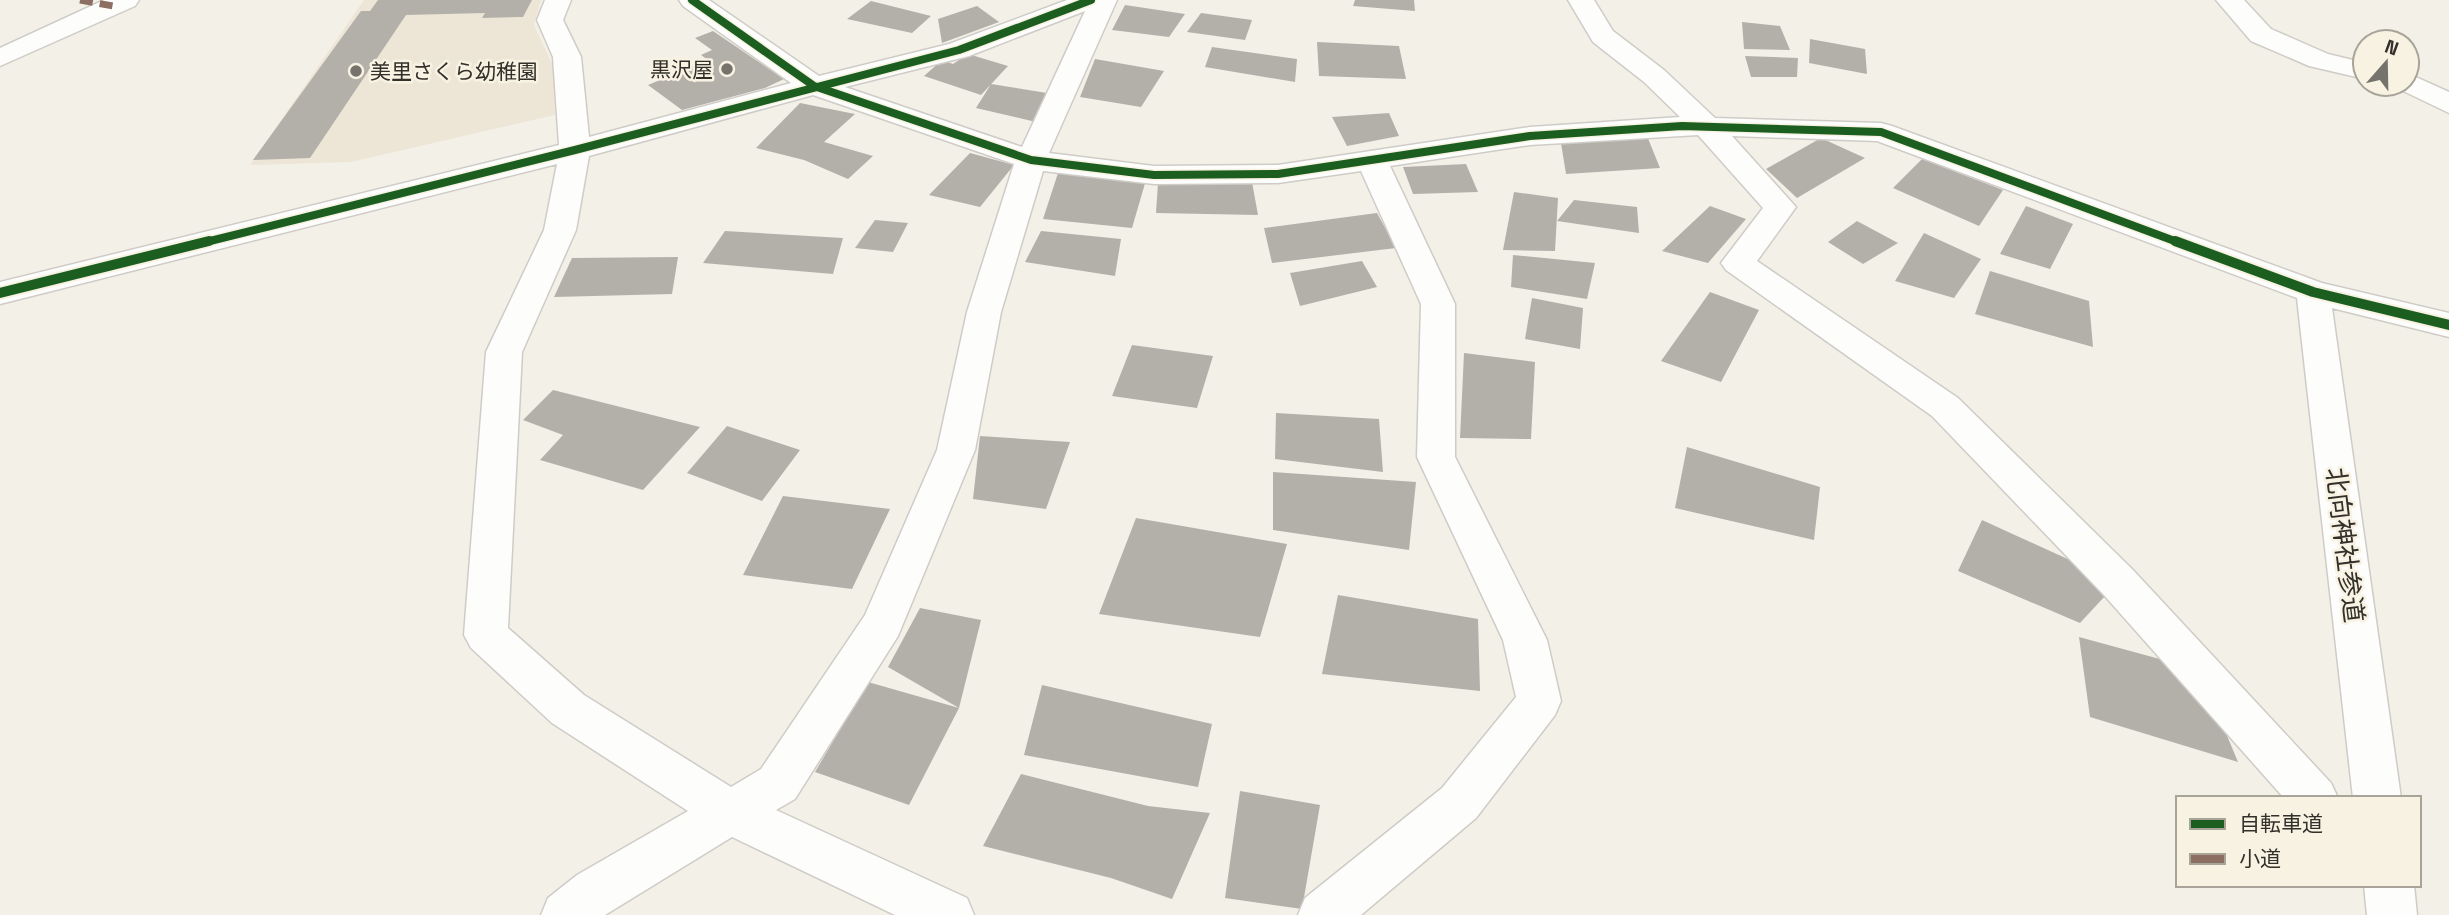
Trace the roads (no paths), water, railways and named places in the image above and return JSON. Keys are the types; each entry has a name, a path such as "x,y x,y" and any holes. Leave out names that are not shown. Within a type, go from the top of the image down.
{"street":[{"path":"0,58 126,0"},
{"path":"558,0 550,20 567,57 575,150 560,230 504,352 485,635 568,709 729,811 949,915"},
{"path":"692,0 814,86 1031,160 1154,174 1278,174 1530,136 1682,126 1881,132 2313,292 2449,325"},
{"path":"0,293 959,51 1091,0"},
{"path":"566,915 595,892 778,783 883,624 956,450 984,312 1031,160 1104,0"},
{"path":"1581,0 1603,36 1654,76 1707,127 1780,207 1738,263 1945,407 2118,582 2312,796"},
{"path":"2229,0 2261,35 2319,60 2351,68"},
{"path":"2426,87 2449,104"},
{"path":"1323,915 1459,803 1539,701 1525,640 1436,457 1438,304 1372,160"},
{"name":"北向神社参道","path":"2313,292 2377,796"},
{"path":"2389,887 2392,915"}],"place":[{"name":"黒沢屋","path":"727,69"},
{"name":"美里さくら幼稚園","path":"356,71"}]}
